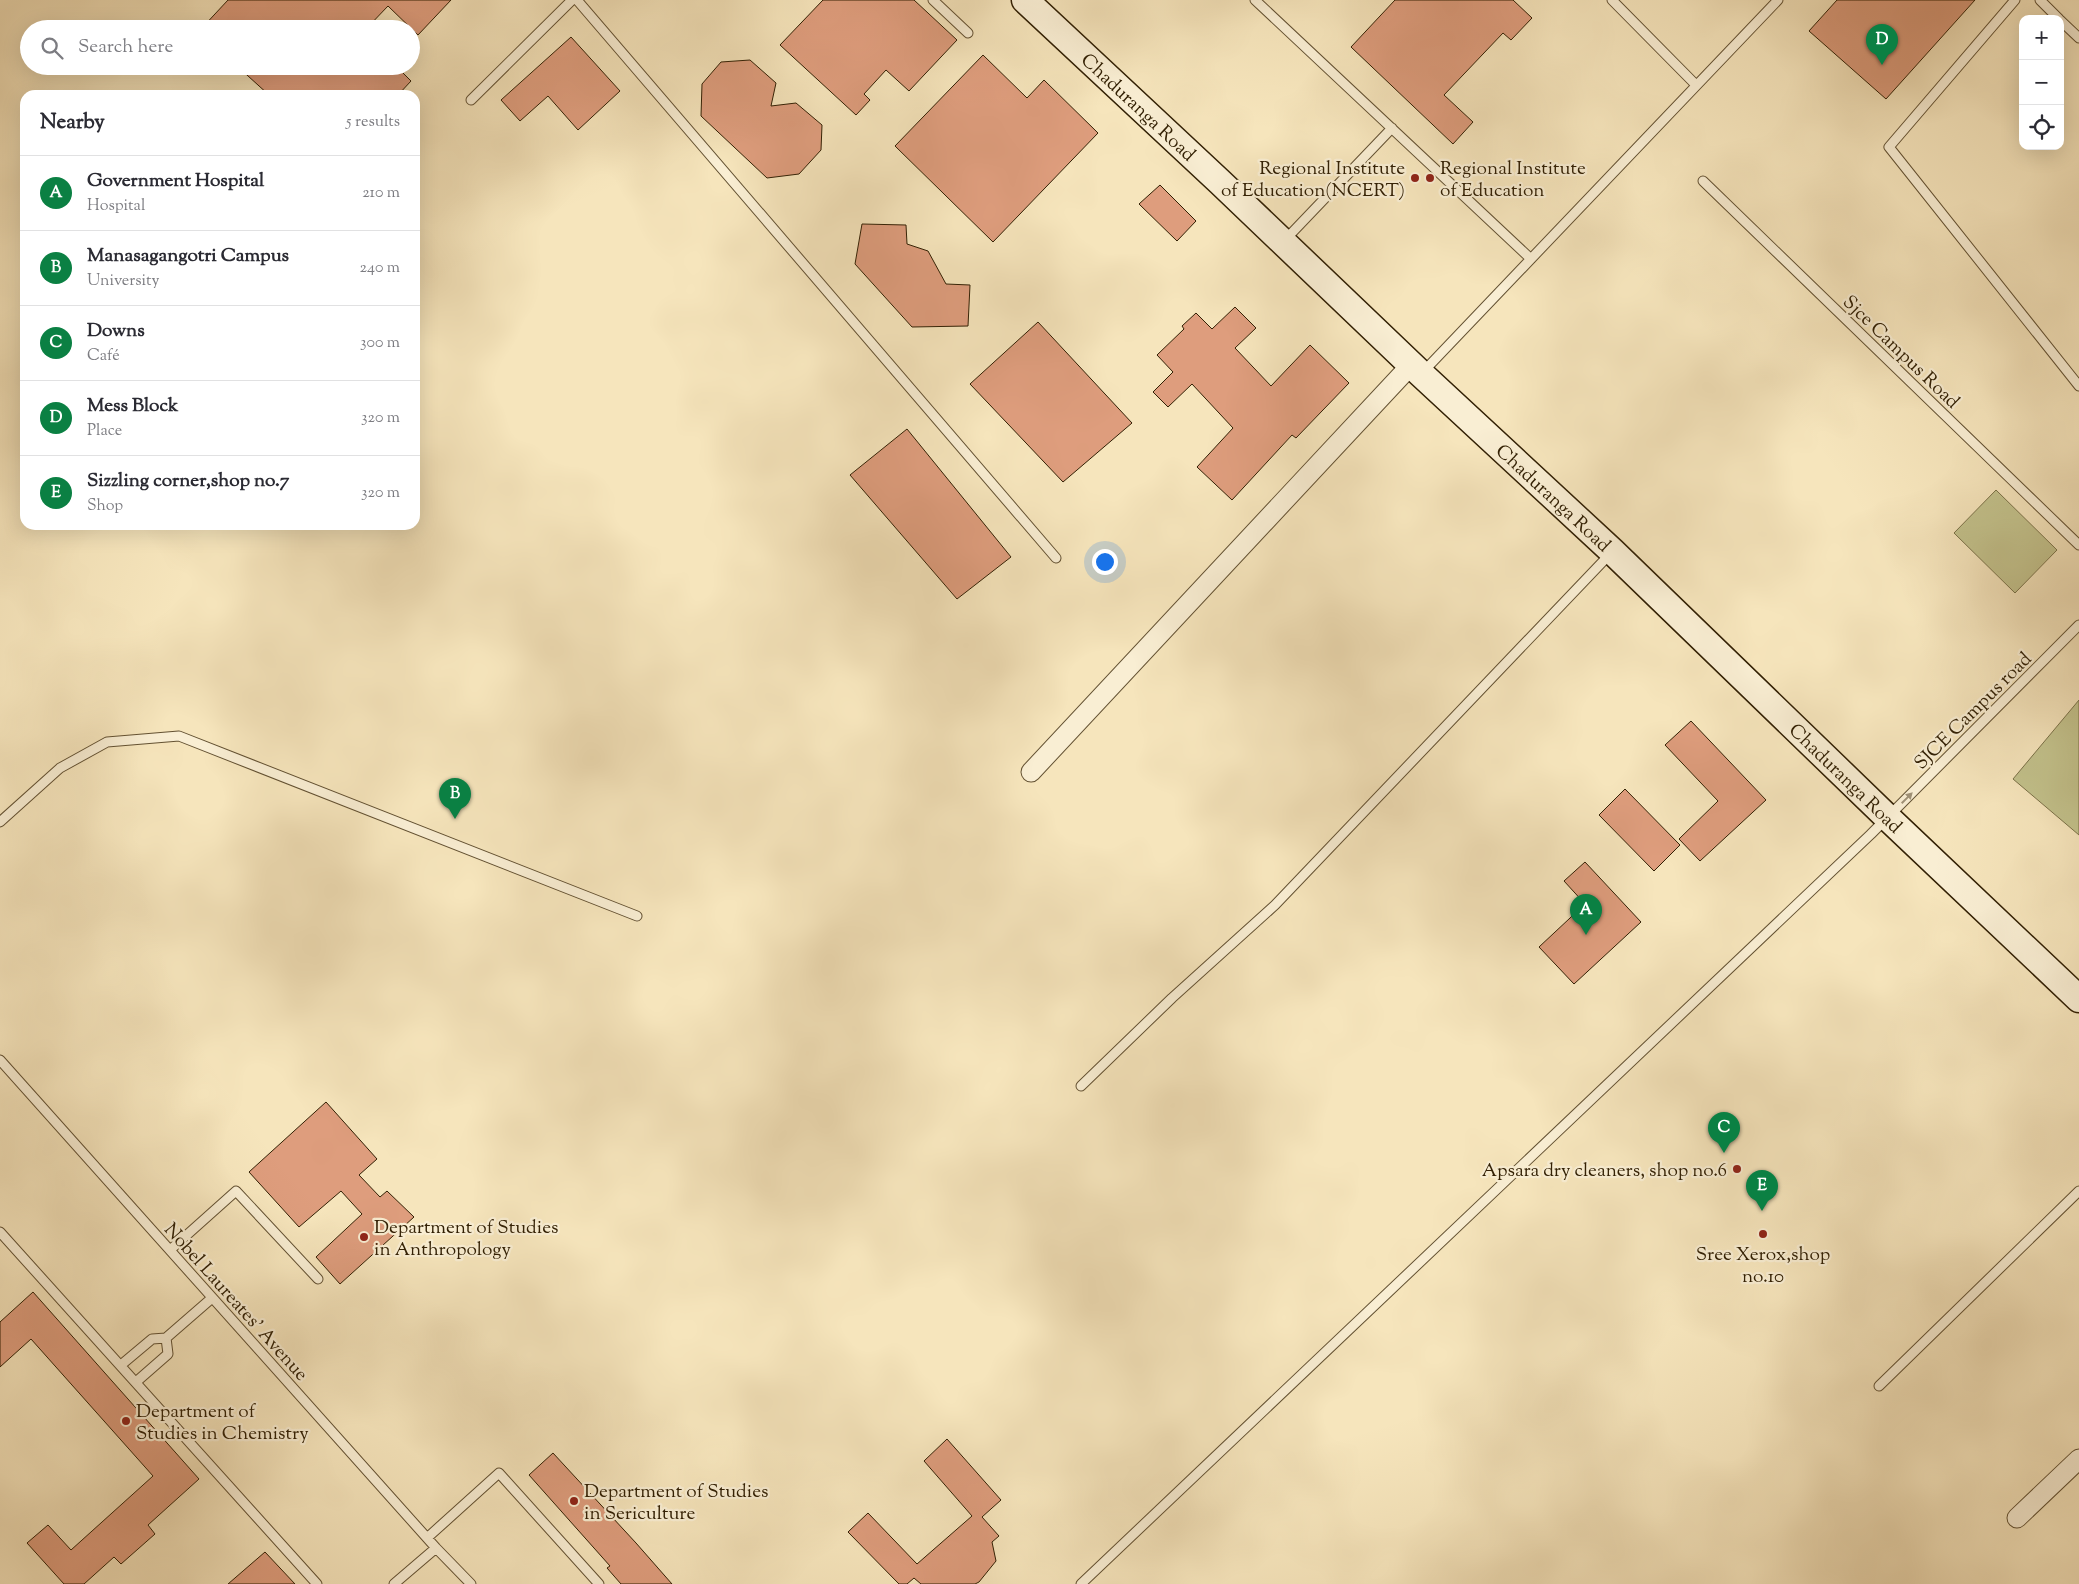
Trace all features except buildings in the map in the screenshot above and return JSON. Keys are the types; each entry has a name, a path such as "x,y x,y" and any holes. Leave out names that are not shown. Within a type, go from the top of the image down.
{"street":[{"name":"Chaduranga Road","path":"1025,0 1283,242 1416,370 1612,551 1888,818 2079,999"},
{"path":"1031,772 1416,370"},
{"path":"2016,1518 2079,1459"}],"lane":[{"path":"471,100 572,0"},
{"path":"577,0 1056,558"},
{"path":"933,0 968,33"},
{"path":"1255,0 1531,259"},
{"path":"1612,0 1696,85"},
{"path":"1416,370 1531,259 1778,0"},
{"path":"2015,0 1888,147 2079,386"},
{"path":"2040,0 2056,15"},
{"path":"2064,23 2079,38"},
{"path":"1283,242 1392,128"},
{"name":"Sjce Campus Road","path":"1703,181 2079,545"},
{"path":"1081,1086 1172,998 1275,904 1612,551"},
{"name":"SJCE Campus road","path":"1081,1584 1888,818 2079,625"},
{"path":"0,822 60,768 107,742 179,736 637,916"},
{"name":"Nobel Laureates' Avenue","path":"0,1060 427,1538 471,1584"},
{"path":"170,1250 236,1191 318,1279"},
{"path":"1879,1386 2079,1191"},
{"path":"0,1232 317,1584"},
{"path":"121,1365 152,1339 166,1338 212,1298"},
{"path":"136,1382 168,1354 166,1338"},
{"path":"427,1538 500,1473 600,1584"},
{"path":"394,1584 436,1548"}],"shaded area":[{"path":"1996,490 2057,550 2015,593 1954,533"},
{"path":"2079,700 2079,835 2013,779"}],"place":[{"name":"Mess Block","path":"1882,65"},
{"name":"Regional Institute of Education(NCERT)","path":"1415,178"},
{"name":"Regional Institute of Education","path":"1430,178"},
{"name":"Manasagangotri Campus","path":"455,819"},
{"name":"Government Hospital","path":"1586,935"},
{"name":"Downs","path":"1724,1153"},
{"name":"Apsara dry cleaners, shop no.6","path":"1737,1169"},
{"name":"Sizzling corner,shop no.7","path":"1762,1211"},
{"name":"Sree Xerox,shop no.10","path":"1763,1234"},
{"name":"Department of Studies in Anthropology","path":"364,1237"},
{"name":"Department of Studies in Chemistry","path":"126,1421"},
{"name":"Department of Studies in Sericulture","path":"574,1501"}]}
